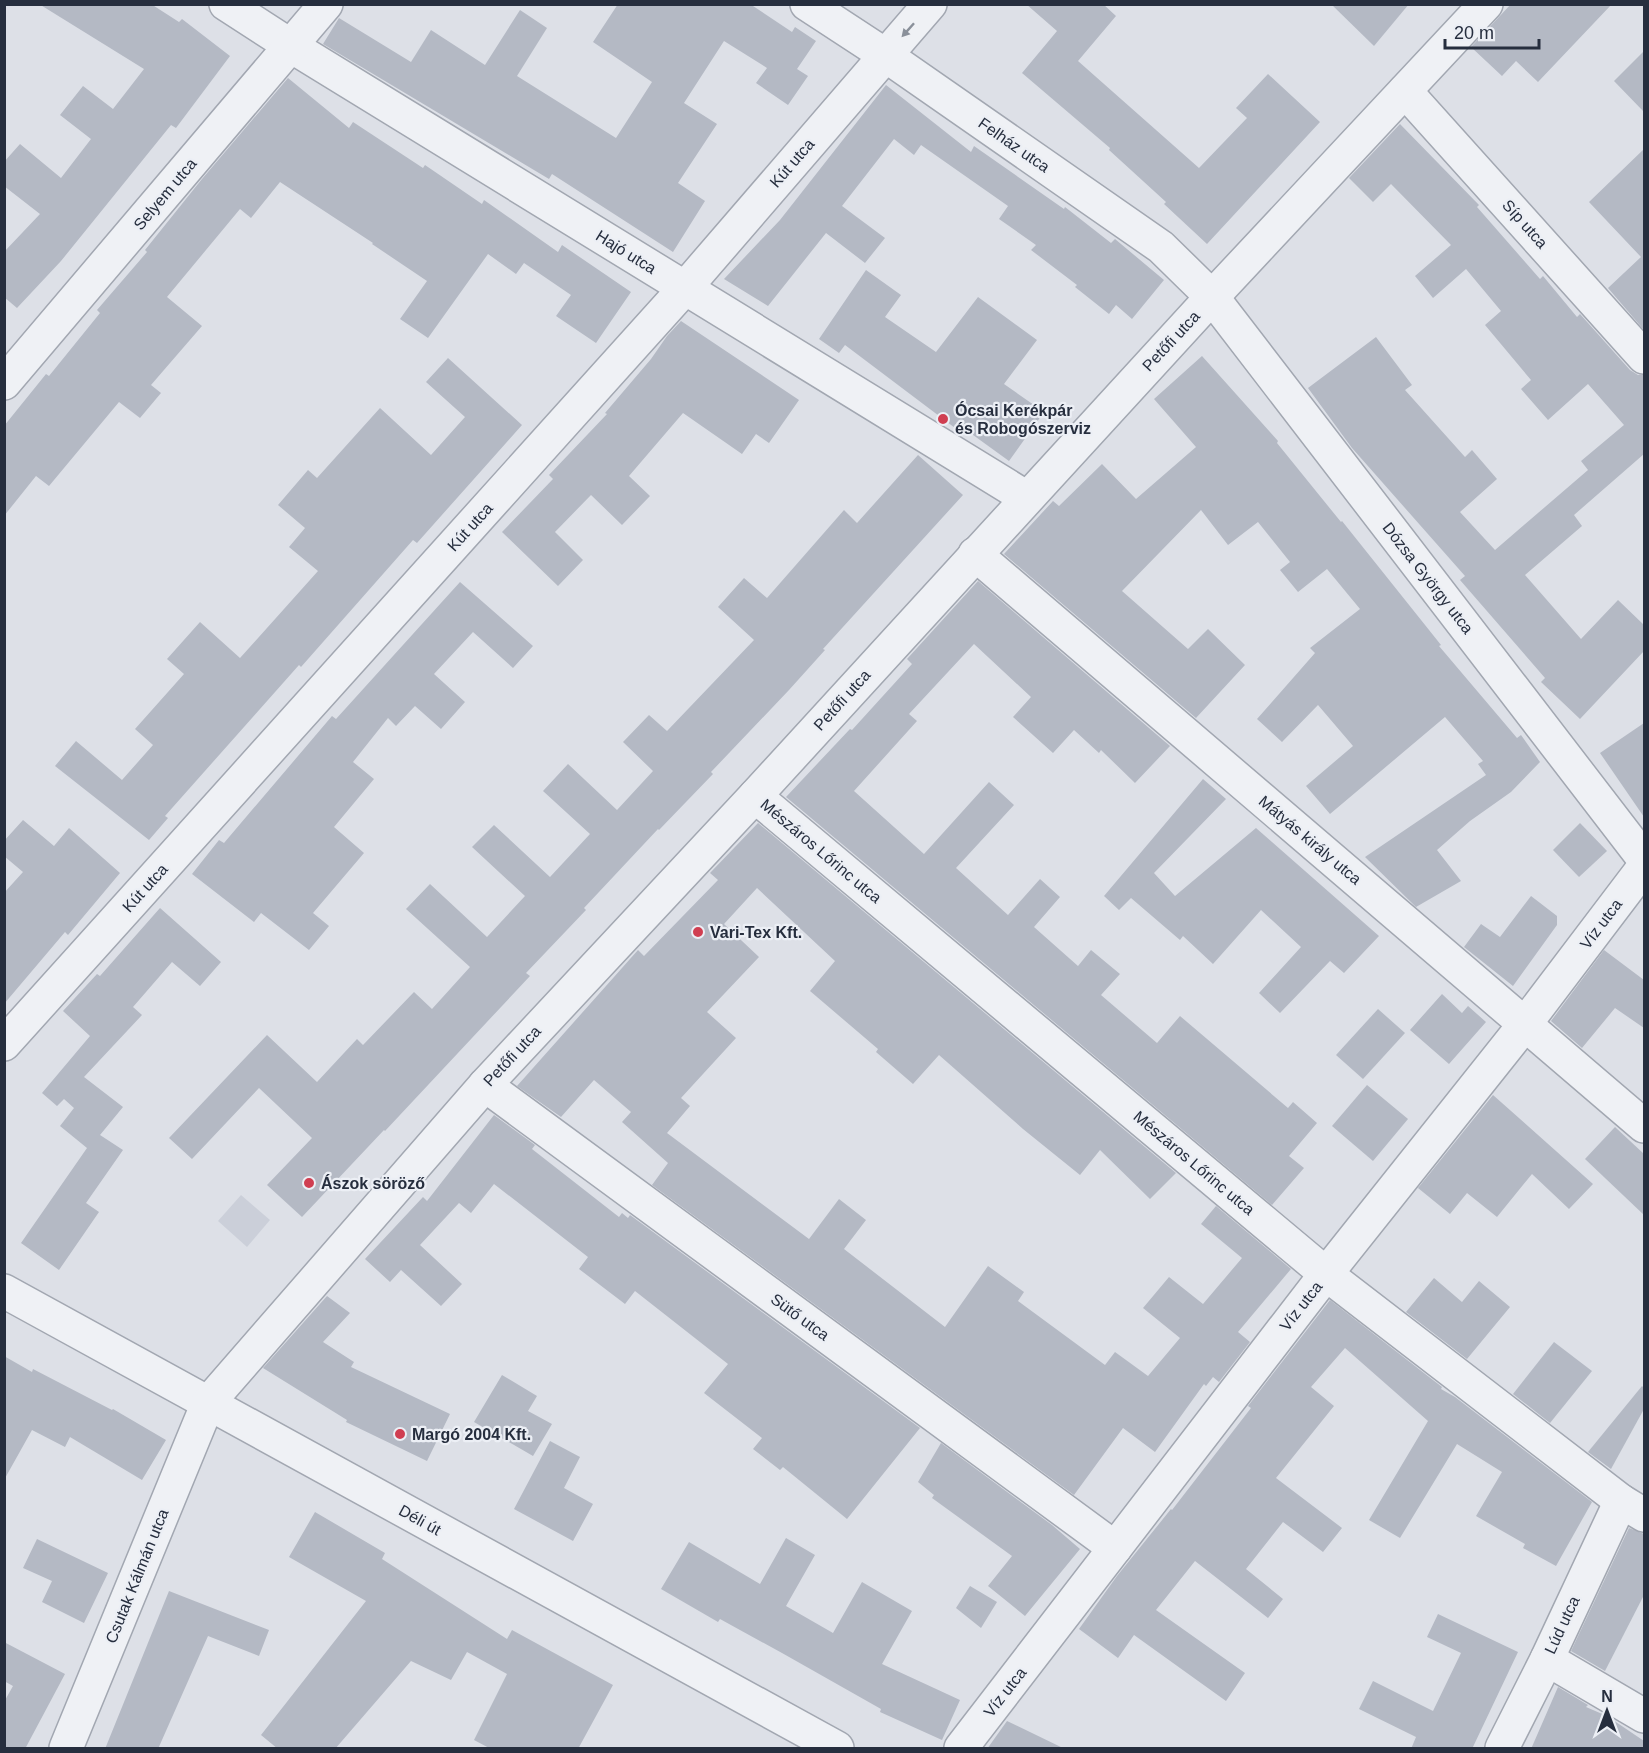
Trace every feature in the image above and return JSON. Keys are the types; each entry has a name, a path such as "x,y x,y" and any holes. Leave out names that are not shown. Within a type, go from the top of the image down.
{"street":[{"name":"Hajó utca","path":"226,4 1027,498"},
{"name":"Selyem utca","path":"4,383 326,4"},
{"name":"Felház utca","path":"807,4 885,55 1161,247 1212,297"},
{"name":"Kút utca","path":"4,1044 685,288 930,4"},
{"name":"Petőfi utca","path":"208,1403 485,1085 755,796 1212,297 1486,4"},
{"name":"Síp utca","path":"1405,91 1644,357"},
{"name":"Dózsa György utca","path":"1212,297 1644,859"},
{"name":"Mátyás király utca","path":"975,554 1644,1126"},
{"name":"Mészáros Lőrinc utca","path":"755,796 1326,1274 1633,1508"},
{"name":"Víz utca","path":"961,1749 1326,1274 1525,1024 1644,867"},
{"name":"Sütő utca","path":"485,1085 1115,1548"},
{"name":"Déli út","path":"4,1291 208,1403 790,1738 837,1749"},
{"name":"Csutak Kálmán utca","path":"66,1749 208,1403"},
{"name":"Lúd utca","path":"1502,1749 1547,1659 1633,1508"},
{"path":"1547,1659 1644,1716"}],"shaded area":[{"path":"241,1195 270,1220 247,1247 218,1221"}],"building":[{"path":"39,4 151,4 179,22 182,19 230,56 176,128 171,125 61,261 17,308 4,297 4,252 40,214 4,186 4,162 20,144 61,178 91,139 60,115 83,86 113,109 144,69"},
{"path":"618,4 750,4 792,32 795,27 816,41 797,69 808,76 788,105 756,83 767,68 724,41 684,103 717,124 678,183 705,201 673,252 552,174 549,179 323,44 339,18 411,62 431,30 485,65 520,10 547,28 517,76 616,138 652,82 593,42"},
{"path":"1026,4 1103,4 1116,16 1078,61 1199,168 1247,118 1236,108 1268,74 1320,122 1207,244 1164,204 1166,202 1109,150 1110,148 1022,73 1057,31"},
{"path":"1331,4 1409,4 1374,46"},
{"path":"1511,4 1612,4 1538,82 1516,61 1502,76 1471,47"},
{"path":"1644,51 1644,112 1614,81"},
{"path":"288,78 349,128 353,122 423,168 425,165 482,204 484,200 558,252 562,245 631,292 596,343 556,316 571,295 524,263 516,274 488,254 428,338 400,319 427,281 280,182 251,218 240,209 167,297 202,326 151,385 161,393 140,418 119,402 49,486 36,476 4,516 4,426 46,374 49,376 100,313 97,310 147,252 145,250"},
{"path":"886,85 971,152 974,146 1064,209 1065,207 1111,243 1115,239 1164,280 1132,319 1116,305 1109,314 1075,287 1077,285 1031,250 1036,245 999,219 1008,206 921,145 914,155 894,139 842,206 885,238 865,263 826,233 768,306 724,279 780,220"},
{"path":"1400,124 1479,205 1477,207 1540,279 1543,276 1577,317 1580,314 1630,370 1638,375 1644,375 1644,454 1574,515 1582,526 1525,575 1581,639 1618,600 1644,625 1644,651 1580,719 1541,682 1545,678 1460,580 1465,576 1352,448 1308,388 1376,337 1412,385 1405,390 1465,457 1472,450 1497,479 1460,512 1495,550 1588,470 1581,461 1624,425 1588,384 1548,420 1521,389 1531,380 1485,325 1501,311 1466,269 1433,298 1415,276 1451,245 1391,184 1373,202 1349,178"},
{"path":"1644,149 1644,330 1608,288 1641,257 1589,202"},
{"path":"866,270 901,295 885,317 936,352 978,297 1037,340 1004,384 1044,412 1009,461 962,427 959,431 845,345 839,353 819,339"},
{"path":"681,321 799,400 769,443 756,434 742,454 683,413 629,476 650,496 622,525 591,495 555,532 583,560 558,586 502,532 553,479 549,475 607,414 605,413"},
{"path":"1202,356 1278,441 1277,443 1441,645 1439,646 1517,738 1521,735 1540,762 1511,792 1470,821 1437,850 1461,881 1416,907 1365,857 1486,775 1478,764 1483,761 1445,717 1330,814 1306,786 1353,746 1318,705 1282,742 1257,719 1315,653 1310,648 1360,609 1327,569 1298,592 1280,570 1290,562 1258,522 1228,545 1201,510 1122,591 1188,649 1208,629 1245,665 1196,718 1004,554 1053,501 1059,506 1102,464 1136,499 1196,447 1154,399"},
{"path":"448,358 522,425 417,543 413,540 301,667 299,665 165,816 168,818 149,840 55,766 76,741 122,780 153,745 135,729 184,674 167,659 200,622 240,658 318,571 289,547 305,528 278,505 308,470 317,478 380,408 431,455 465,417 426,382"},
{"path":"918,455 963,495 823,649 825,650 789,690 711,772 713,774 584,908 586,910 526,973 530,976 302,1217 267,1185 312,1138 259,1088 192,1159 169,1138 267,1035 317,1082 357,1039 363,1045 414,992 432,1009 470,967 406,909 430,884 487,937 525,896 472,847 494,825 550,877 590,834 543,791 568,764 617,810 653,771 623,742 649,715 667,731 754,640 718,607 744,578 767,598 844,510 857,523"},
{"path":"978,581 1170,746 1135,783 1101,750 1099,753 1074,730 1053,753 1013,717 1031,697 974,644 909,714 917,721 854,791 924,854 989,782 1014,805 956,868 1008,915 1040,879 1060,897 1034,927 1078,966 1091,950 1120,974 1101,995 1157,1043 1180,1016 1288,1108 1293,1102 1317,1123 1289,1156 1304,1168 1272,1205 786,797 850,729 852,730 912,664 907,659"},
{"path":"460,582 533,646 513,668 473,632 434,674 465,702 441,729 415,706 396,726 388,718 353,762 374,779 334,827 364,853 313,913 329,926 309,950 261,913 254,922 192,874 219,840 224,843 332,716 336,719"},
{"path":"1644,723 1644,817 1600,753"},
{"path":"1203,779 1226,799 1154,873 1175,896 1256,828 1379,936 1344,973 1330,961 1280,1013 1259,993 1301,947 1261,910 1213,964 1183,936 1180,940 1131,898 1119,910 1104,896"},
{"path":"23,820 54,846 69,828 120,873 68,935 65,932 4,1004 4,893 23,872 4,856 4,841"},
{"path":"758,823 1176,1173 1150,1199 1100,1150 1080,1175 1023,1129 939,1055 913,1084 876,1052 878,1049 810,991 835,961 757,888 724,924 759,957 707,1012 736,1038 681,1098 690,1106 667,1133 809,1239 839,1199 866,1220 844,1249 945,1327 988,1266 1024,1292 1018,1301 1105,1365 1115,1352 1148,1376 1180,1338 1143,1308 1169,1277 1203,1304 1242,1258 1201,1224 1216,1206 1291,1269 1238,1332 1250,1342 1219,1382 1213,1377 1206,1386 1204,1384 1155,1452 1123,1428 1074,1495 652,1185 668,1163 622,1122 631,1112 594,1080 561,1117 517,1086 638,950 644,956 718,880 710,873"},
{"path":"1580,823 1607,851 1579,877 1553,850"},
{"path":"1531,896 1557,916 1557,925 1513,986 1464,947 1481,924 1500,937"},
{"path":"160,908 221,962 200,986 172,962 133,1007 142,1015 84,1077 123,1107 100,1135 123,1150 86,1203 99,1212 59,1270 21,1243 87,1148 60,1126 74,1108 64,1099 57,1106 42,1093 90,1036 63,1011 97,974 100,976"},
{"path":"1604,950 1644,980 1644,1028 1615,1008 1582,1048 1551,1021"},
{"path":"1442,994 1462,1013 1468,1006 1486,1022 1449,1064 1410,1030"},
{"path":"1378,1009 1405,1033 1363,1079 1336,1055"},
{"path":"1367,1085 1408,1119 1373,1161 1332,1126"},
{"path":"1493,1095 1593,1184 1569,1209 1532,1174 1497,1217 1467,1193 1450,1214 1418,1188"},
{"path":"494,1115 535,1145 532,1149 619,1217 622,1213 628,1218 630,1215 920,1428 847,1519 783,1467 780,1470 753,1449 762,1438 704,1393 728,1364 635,1291 625,1304 579,1269 588,1257 494,1184 471,1213 459,1203 420,1245 462,1284 441,1306 401,1270 390,1282 365,1259 423,1197 427,1201"},
{"path":"1615,1127 1644,1154 1644,1215 1585,1159"},
{"path":"1434,1278 1462,1302 1479,1281 1510,1307 1467,1359 1406,1312"},
{"path":"327,1296 350,1313 323,1342 354,1362 351,1367 450,1414 427,1461 346,1422 347,1420 263,1368"},
{"path":"1330,1300 1442,1387 1441,1389 1455,1397 1592,1502 1556,1566 1523,1548 1525,1544 1476,1516 1502,1472 1457,1444 1400,1538 1369,1520 1428,1421 1345,1348 1311,1387 1334,1406 1276,1478 1342,1528 1323,1552 1283,1522 1246,1569 1283,1599 1268,1618 1195,1561 1156,1610 1245,1673 1226,1701 1134,1635 1118,1658 1079,1629 1117,1576 1172,1510 1251,1408 1248,1406"},
{"path":"1554,1342 1592,1371 1550,1423 1513,1394"},
{"path":"4,1356 32,1372 33,1369 113,1409 166,1440 142,1480 70,1437 65,1447 32,1430 4,1480"},
{"path":"502,1375 537,1396 528,1411 552,1424 533,1456 474,1422"},
{"path":"1642,1386 1644,1388 1644,1409 1611,1469 1588,1452"},
{"path":"550,1441 580,1457 564,1488 593,1504 573,1541 514,1509"},
{"path":"941,1443 1052,1525 1080,1549 1025,1616 988,1586 1012,1556 932,1498 934,1495 918,1482"},
{"path":"315,1512 385,1553 382,1559 507,1639 512,1630 613,1685 578,1749 491,1749 474,1740 507,1674 467,1652 451,1680 411,1661 335,1749 278,1749 261,1735 366,1601 289,1557"},
{"path":"1629,1528 1644,1534 1644,1595 1605,1671 1571,1651"},
{"path":"786,1538 815,1555 786,1606 833,1633 862,1582 912,1611 882,1664 960,1700 942,1740 880,1712 881,1709 782,1653 720,1619 718,1622 661,1589 689,1542 760,1584"},
{"path":"37,1539 108,1573 84,1623 42,1602 52,1581 23,1568"},
{"path":"970,1586 997,1602 981,1628 956,1608"},
{"path":"169,1591 269,1630 259,1656 208,1636 158,1749 105,1749"},
{"path":"1438,1614 1518,1652 1472,1749 1411,1749 1416,1737 1359,1709 1373,1681 1433,1711 1461,1653 1427,1637"},
{"path":"4,1642 65,1674 25,1749 4,1749 4,1702 13,1686 4,1681"},
{"path":"1558,1687 1588,1705 1586,1707 1607,1716 1644,1741 1644,1749 1531,1749"},
{"path":"1007,1721 1065,1749 987,1749"}],"place":[{"name":"Ócsai Kerékpár és Robogószerviz","path":"943,419"},
{"name":"Vari-Tex Kft.","path":"698,932"},
{"name":"Ászok söröző","path":"309,1183"},
{"name":"Margó 2004 Kft.","path":"400,1434"}]}
